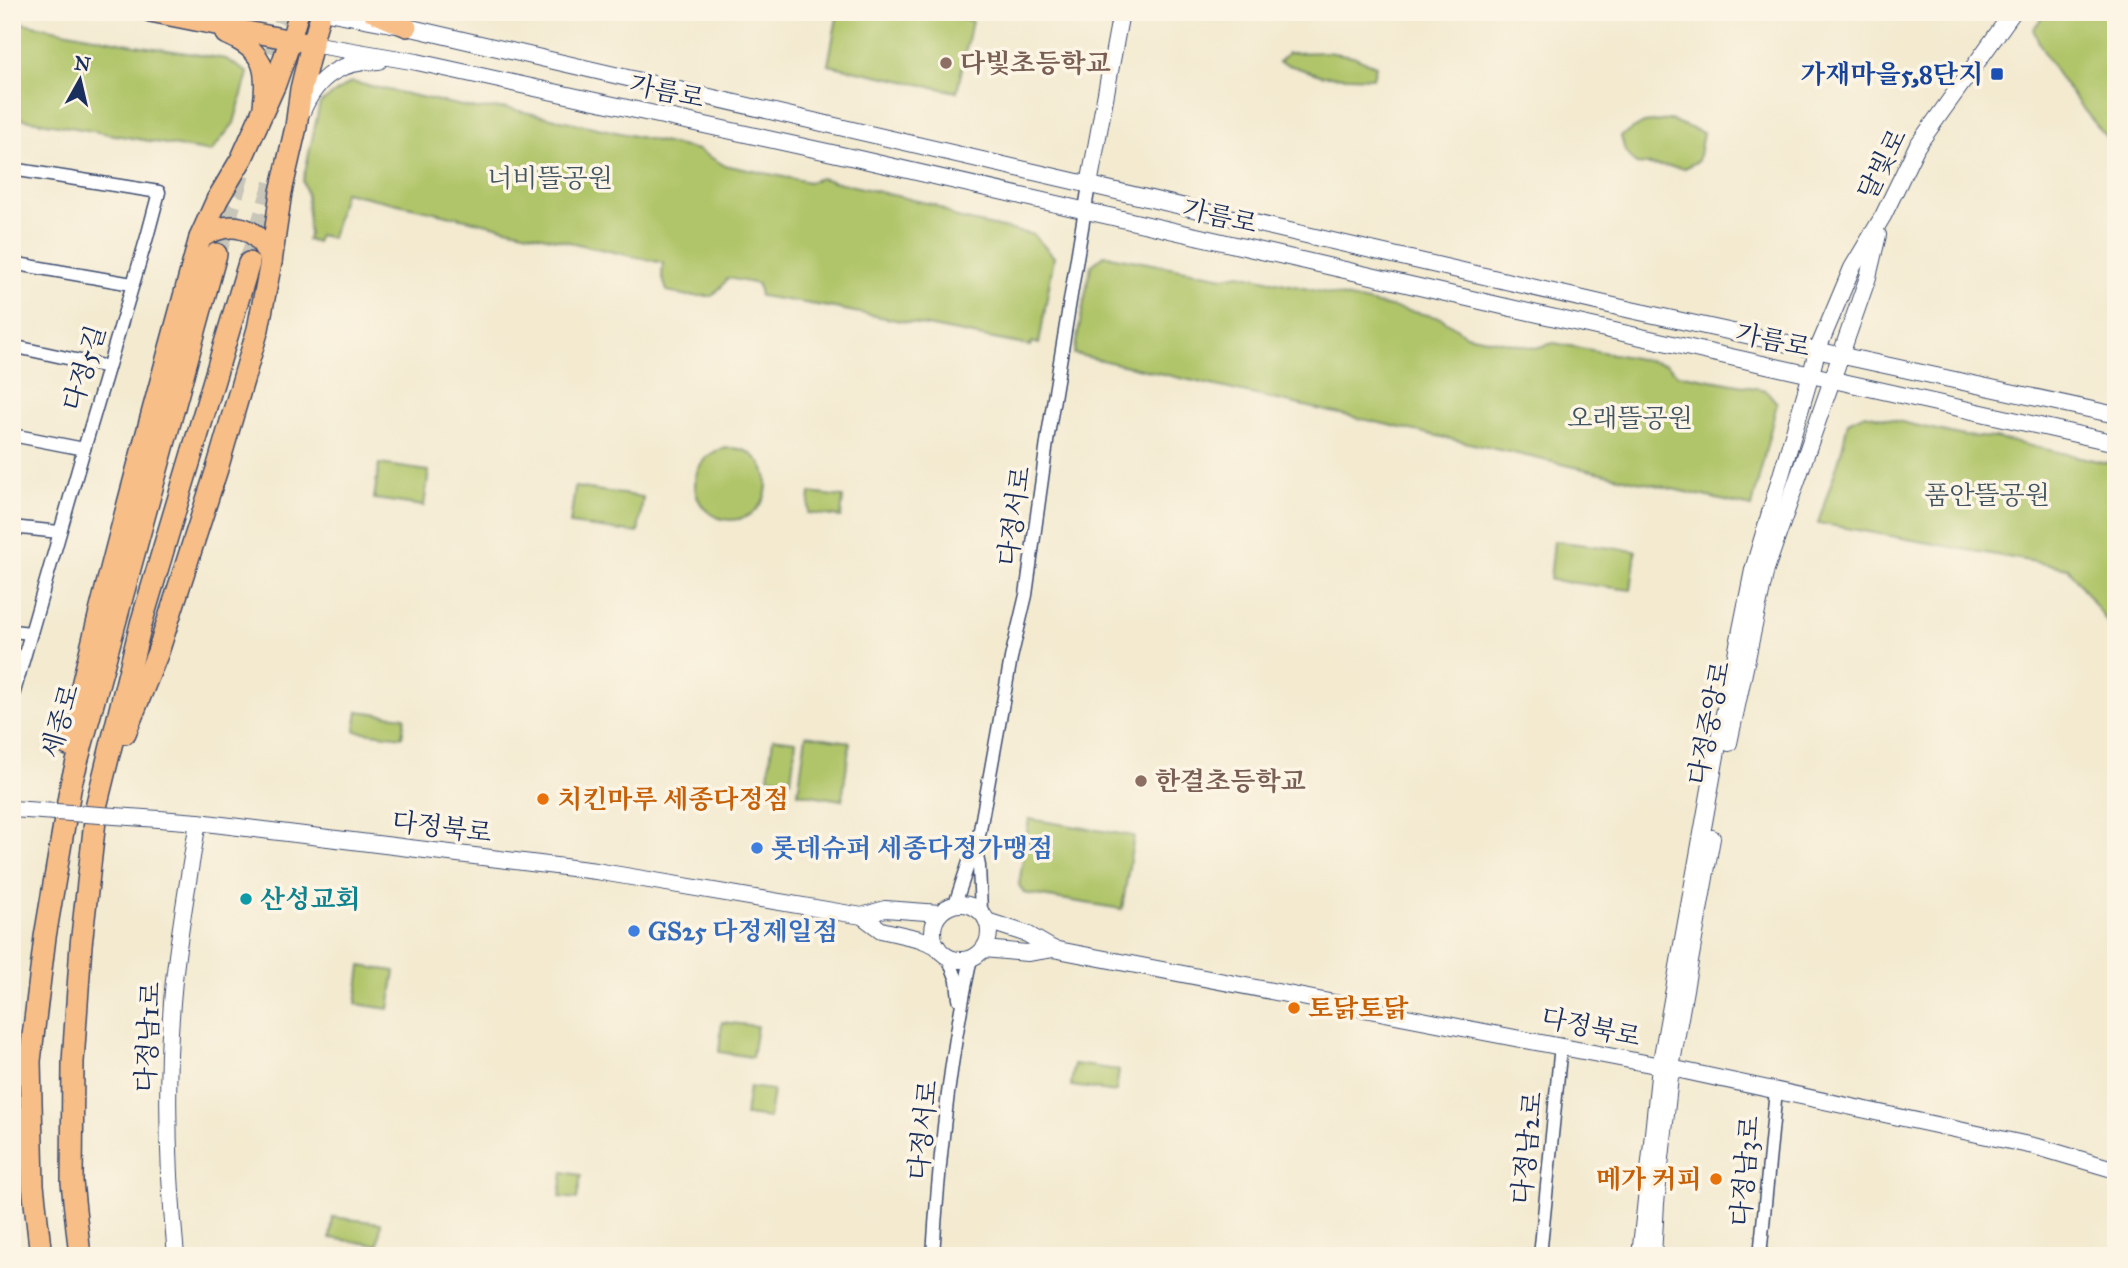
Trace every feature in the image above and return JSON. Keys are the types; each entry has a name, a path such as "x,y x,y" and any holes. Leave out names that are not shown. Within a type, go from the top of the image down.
{"highway":[{"path":"45,937 50,845 68,746 107,581 200,238 217,200 243,158 290,39"},
{"path":"97,803 158,652 217,469 258,329 281,192 312,44"},
{"path":"200,238 211,231 231,226 248,231 266,247 271,262"},
{"name":"세종로","path":"41,1256 33,1185 30,1061 45,937 71,784 216,254"},
{"name":"세종로","path":"80,1256 72,1182 73,1062 81,946 97,803 141,624 249,263"}],"main road":[{"path":"150,12 312,44 321,12"},
{"path":"290,39 299,12"},
{"path":"372,12 407,27"},
{"path":"192,19 244,42 259,57 265,74 262,114"}],"street":[{"name":"가름로","path":"327,12 407,27 1631,310 2116,415"},
{"path":"1090,185 1121,12"},
{"name":"달빛로","path":"1818,351 1852,268 1883,216 1917,146 2013,12"},
{"name":"가름로","path":"312,44 417,62 855,158 2116,443"},
{"path":"296,127 309,96 329,73 368,61 417,62"},
{"name":"다정5길","path":"12,169 159,192 12,699"},
{"name":"다정서로","path":"976,852 1011,658 1026,594 1048,435 1090,185"},
{"name":"다정중앙로","path":"1653,1256 1665,1067 1766,569 1868,277 1883,216"},
{"path":"12,263 132,285"},
{"path":"12,346 108,367"},
{"name":"다정중앙로","path":"1640,1256 1665,1067 1719,739 1753,569 1818,351"},
{"path":"12,435 84,449"},
{"path":"12,527 59,532"},
{"path":"12,631 31,633"},
{"name":"다정북로","path":"12,809 198,822 596,871 862,916"},
{"name":"다정남1로","path":"176,1256 171,1209 170,1044 174,981 198,822"},
{"path":"955,904 969,862 976,852"},
{"path":"960,1010 978,953 989,940 990,930 984,916 976,852"},
{"path":"862,916 885,909 940,913 955,904 964,904 1053,949"},
{"path":"940,913 933,929 934,938 957,980 960,1010"},
{"path":"862,916 881,930 920,939 964,960 978,953 1027,953 1053,949"},
{"name":"다정북로","path":"1053,949 1561,1045 2038,1147 2116,1170"},
{"name":"다정서로","path":"933,1256 960,1010"},
{"name":"다정남2로","path":"1540,1256 1561,1045"},
{"name":"다정남3로","path":"1760,1256 1776,1090"}],"green space":[{"path":"838,12 933,12 972,21 957,92 828,65"},
{"path":"2047,12 2116,12 2116,149 2049,62 2033,29"},
{"path":"12,21 135,45 226,59 248,73 234,123 211,152 12,117"},
{"path":"1327,52 1353,56 1376,66 1373,78 1323,76 1279,62 1288,53"},
{"name":"너비뜰공원","path":"351,82 476,109 506,108 698,150 724,165 809,182 820,178 935,205 957,218 1034,235 1054,257 1039,344 1032,342 1030,346 760,296 758,284 728,278 712,296 688,296 667,291 662,276 663,263 344,192 332,238 319,235 316,242 307,240 307,195 303,181 320,103"},
{"path":"1670,120 1703,133 1698,161 1685,168 1636,164 1625,151 1621,136 1644,123"},
{"name":"오래뜰공원","path":"1104,255 1224,277 1240,274 1441,318 1466,335 1535,348 1554,343 1666,364 1678,374 1766,390 1777,403 1752,507 1074,354 1091,266"},
{"name":"품안뜰공원","path":"1865,414 1964,436 1995,438 2116,465 2116,634 2068,568 1818,523 1841,453 1848,422"},
{"path":"731,448 751,454 761,464 767,484 761,504 751,514 731,520 711,514 701,504 695,484 701,464 711,454"},
{"path":"379,464 429,471 424,506 374,499"},
{"path":"575,487 643,497 638,533 570,524"},
{"path":"810,493 843,497 841,517 808,513"},
{"path":"1554,541 1636,551 1631,590 1550,580"},
{"path":"358,711 405,717 402,737 355,731"},
{"path":"806,735 850,742 842,800 798,793"},
{"path":"773,738 796,741 791,780 768,777"},
{"path":"1029,819 1134,836 1122,909 1024,893 1019,885"},
{"path":"361,966 395,971 389,1009 356,1004"},
{"path":"722,1022 757,1026 752,1057 719,1052"},
{"path":"1074,1064 1119,1070 1116,1092 1071,1086"},
{"path":"749,1087 773,1090 769,1118 745,1115"},
{"path":"563,1172 581,1175 577,1199 560,1197"},
{"path":"333,1217 381,1223 378,1245 330,1238"}],"tunnel":[{"path":"275,54 287,12"},
{"path":"216,254 242,165"},
{"path":"249,263 277,175"}],"place":[{"name":"다빛초등학교","path":"946,63"},
{"name":"가재마을5,8단지","path":"1997,74"},
{"name":"한결초등학교","path":"1141,781"},
{"name":"치킨마루 세종다정점","path":"543,799"},
{"name":"롯데슈퍼 세종다정가맹점","path":"757,848"},
{"name":"산성교회","path":"246,899"},
{"name":"GS25 다정제일점","path":"634,931"},
{"name":"토닭토닭","path":"1294,1008"},
{"name":"메가 커피","path":"1716,1179"}]}
